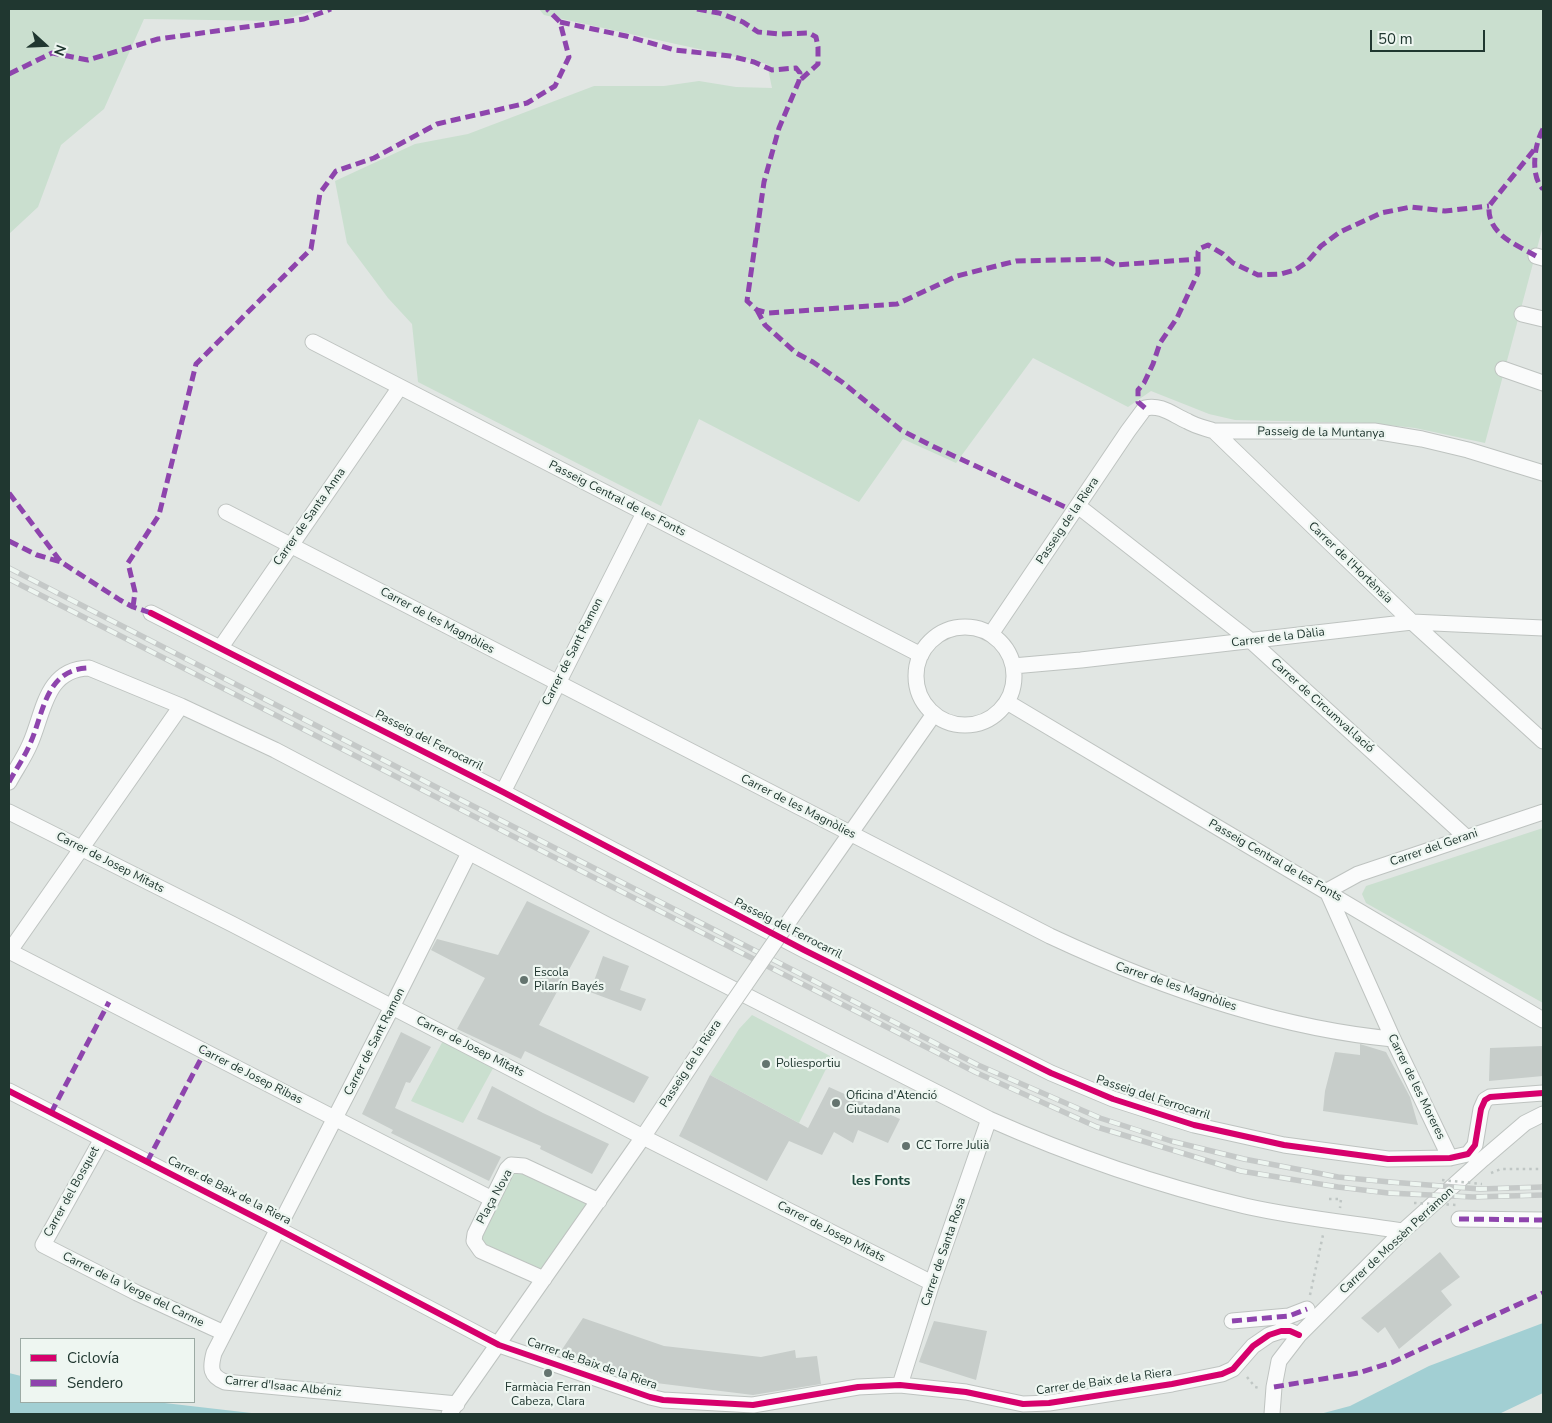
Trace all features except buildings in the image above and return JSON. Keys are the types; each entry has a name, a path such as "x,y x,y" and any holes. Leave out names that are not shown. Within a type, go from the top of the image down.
{"street":[{"path":"1522,314 1543,319"},
{"name":"Passeig Central de les Fonts","path":"313,342 921,655"},
{"path":"1503,369 1543,383"},
{"name":"Carrer de Santa Anna","path":"221,647 400,387"},
{"name":"Carrer de l'Hortènsia","path":"1145,408 1153,406 1167,410 1188,422 1214,432 1412,622 1543,741"},
{"name":"Passeig de la Riera","path":"991,634 1145,408"},
{"name":"Passeig de la Muntanya","path":"1214,432 1374,431 1422,439 1468,450 1543,473"},
{"name":"Carrer de Circumval·lació","path":"1078,506 1251,641 1466,837"},
{"name":"Carrer de les Magnòlies","path":"226,512 1050,936 1105,961 1174,988 1255,1014 1393,1039"},
{"name":"Carrer de Sant Ramon","path":"503,792 644,513"},
{"name":"Passeig del Ferrocarril","path":"151,612 503,792 804,950 1052,1073 1113,1099 1194,1125 1284,1145 1388,1159 1450,1158"},
{"name":"Carrer de la Dàlia","path":"1013,666 1082,660 1412,622 1543,628"},
{"path":"958,626 973,627 991,634 998,638 1008,650 1013,666 1013,686 1007,702 1000,711 989,719 977,724 965,726 940,719 929,710 919,695 916,681 916,666 924,649 932,639 958,626"},
{"path":"9,782 31,743 52,688 69,671 77,668 89,668 181,706 275,750 469,853 1028,1137 1153,1182 1246,1206 1325,1221 1403,1231"},
{"name":"Passeig Central de les Fonts","path":"1007,702 1543,1020"},
{"path":"9,951 181,706"},
{"name":"Passeig de la Riera","path":"453,1409 599,1201 723,1017 934,714"},
{"name":"Carrer de Josep Mitats","path":"9,812 643,1137 932,1282"},
{"name":"Carrer del Gerani","path":"1327,891 1358,874 1543,812"},
{"name":"Carrer de Sant Ramon","path":"278,1229 469,853"},
{"name":"Carrer de les Moreres","path":"1327,891 1393,1039 1450,1158"},
{"name":"Carrer de Josep Ribas","path":"9,951 492,1199"},
{"name":"Carrer de Baix de la Riera","path":"9,1091 499,1345 650,1398 753,1405 858,1387 900,1386 966,1392 1023,1404 1049,1403 1209,1377 1228,1372 1238,1364 1253,1346 1268,1335 1281,1331 1290,1331 1299,1335"},
{"path":"1450,1158 1468,1154 1475,1146 1484,1100 1490,1097 1543,1093"},
{"name":"Carrer de Mossèn Perramon","path":"1272,1414 1268,1387 1279,1361 1299,1335 1403,1231 1525,1123 1543,1114"},
{"name":"Carrer de Santa Rosa","path":"900,1386 932,1282 990,1119"},
{"name":"Carrer del Bosquet","path":"43,1245 102,1139"},
{"name":"Plaça Nova","path":"544,1280 489,1255 477,1247 474,1241 474,1234 507,1170 511,1165 524,1166 599,1201"},
{"path":"1459,1212 1543,1220"},
{"name":"Carrer d'Isaac Albéniz","path":"278,1229 214,1354 211,1363 212,1372 217,1379 225,1382 453,1409"},
{"name":"Carrer de la Verge del Carme","path":"43,1245 137,1293 224,1333"},
{"path":"1232,1321 1289,1316 1307,1309"}],"path":[{"path":"1488,1175 1501,1168 1543,1169"},
{"path":"1442,1180 1482,1184"},
{"path":"1414,1203 1459,1212"},
{"path":"1313,1283 1324,1228"},
{"path":"1238,1364 1255,1387 1268,1387"}],"green space":[{"path":"9,9 321,9 278,21 144,19 104,109 61,145 38,207 9,234"},
{"path":"539,9 1543,9 1543,226 1485,443 1415,428 1369,423 1235,420 1209,414 1151,391 1128,407 1033,358 956,463 903,439 859,502 699,419 661,506 418,382 412,324 388,298 347,243 335,181 415,144 468,134 594,86 664,86 699,81 736,87 772,88 767,64 544,15"},
{"path":"1543,828 1543,1003 1366,903 1362,894 1366,886"},
{"path":"752,1015 832,1057 799,1123 710,1075 739,1029"},
{"path":"446,1035 497,1061 463,1123 411,1101"},
{"path":"511,1165 599,1201 544,1279 489,1255 475,1234"}],"water":[{"path":"1543,1323 1543,1393 1499,1414 1320,1414 1350,1406 1429,1366"},
{"path":"9,1373 20,1376 20,1403 165,1403 260,1414 9,1414"}],"railway":[{"path":"9,568 978,1065 1100,1118 1171,1141 1244,1159 1338,1177 1480,1189 1543,1187"},
{"path":"9,579 975,1072 1097,1127 1241,1171 1338,1187 1388,1193 1473,1197 1543,1195"}],"marked path":[{"path":"9,74 52,53 88,60 158,39 304,19 331,9"},
{"path":"133,607 135,592 128,563 159,515 196,364 311,249 320,193 336,171 374,158 437,124 527,103 555,86 569,57 560,22 547,9"},
{"path":"697,9 719,13 743,22 758,32 779,34 809,33 816,37 818,64 799,81"},
{"path":"560,22 626,36 675,50 730,56 754,62 772,70 796,68 800,73 799,81 779,128 764,182 747,301 757,310 769,313 897,304 957,276 1016,261 1104,259 1115,265 1198,259"},
{"path":"1543,129 1537,143 1535,160 1536,176 1543,189"},
{"path":"1536,256 1511,242 1497,231 1490,216 1489,206 1537,146"},
{"path":"1145,408 1138,402 1138,390 1144,383 1160,343 1177,318 1198,273 1198,252 1201,248 1208,245 1233,263 1258,275 1281,274 1295,270 1307,262 1321,246 1340,232 1381,213 1411,207 1445,211 1489,206"},
{"path":"757,310 765,325 796,353 842,382 901,430 1074,511"},
{"path":"9,493 61,562 120,600 151,613"},
{"path":"9,541 37,555 61,562"},
{"path":"9,782 28,749 43,707 55,684 63,676 74,670 89,668"},
{"path":"51,1113 109,1002"},
{"path":"147,1162 205,1051"},
{"path":"1459,1219 1543,1220"},
{"path":"1274,1387 1358,1373 1393,1362 1543,1293"},
{"path":"1232,1321 1289,1316 1307,1309"}],"cycle path":[{"path":"151,613 503,792 804,950 1051,1073 1113,1099 1194,1125 1284,1145 1388,1159 1450,1158 1468,1154 1475,1145 1481,1109 1485,1100 1490,1097 1543,1093"},
{"path":"9,1091 499,1345 663,1400 753,1405 858,1387 900,1385 966,1392 1023,1404 1049,1403 1172,1384 1222,1374 1233,1369 1253,1346 1269,1335 1281,1331 1290,1331 1299,1335"}],"place":[{"name":"Escola Pilarín Bayés","path":"524,980"},
{"name":"Poliesportiu","path":"766,1064"},
{"name":"Oficina d'Atenció Ciutadana","path":"836,1103"},
{"name":"CC Torre Julià","path":"906,1146"},
{"name":"Farmàcia Ferran Cabeza, Clara","path":"548,1373"}],"district":[{"name":"les Fonts","path":"881,1182"}]}
